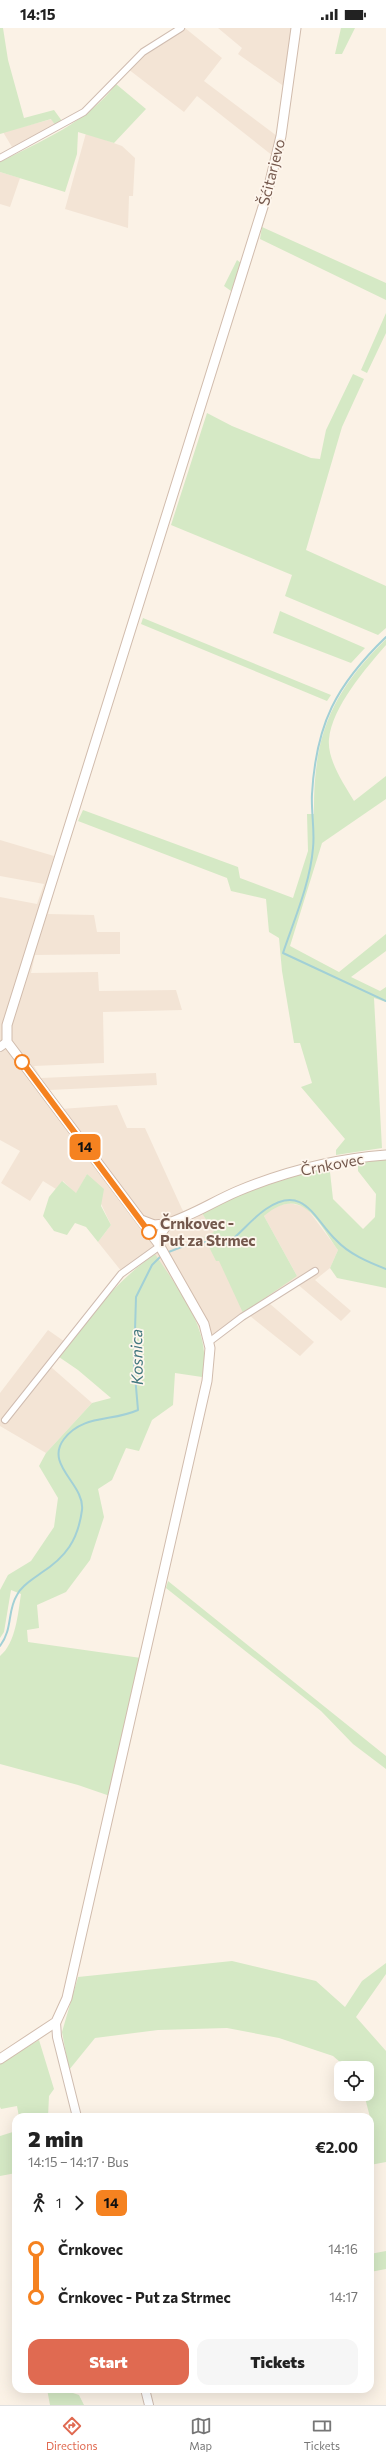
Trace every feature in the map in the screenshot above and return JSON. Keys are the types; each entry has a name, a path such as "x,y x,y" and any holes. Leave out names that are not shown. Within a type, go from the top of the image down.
{"main road":[{"name":"Šćitarjevo","path":"4,1045 11,1010 70,818 273,171 285,111 296,28"},
{"path":"0,2059 56,2022 68,1998 201,1409 210,1363 209,1342 204,1324 160,1247 4,1045"},
{"name":"Črnkovec","path":"140,1220 154,1225 168,1223 238,1191 295,1171 335,1160 386,1155"},
{"path":"160,1247 162,1232 168,1223"}],"street":[{"path":"0,158 84,112 143,52 181,28"},
{"path":"5,1420 121,1274 160,1247"},
{"path":"209,1342 248,1313 315,1271"},
{"path":"56,2022 57,2037 76,2113"},
{"path":"146,2393 149,2405"}],"shaded area":[{"path":"185,28 222,58 204,81 277,136 273,156 197,96 184,112 128,69 146,53"},
{"path":"218,28 292,28 285,87 238,54 242,48"},
{"path":"52,119 55,125 12,147 3,132"},
{"path":"86,133 122,146 135,158 133,196 129,196 128,228 65,209"},
{"path":"0,172 20,178 10,207 0,204"},
{"path":"0,840 54,856 44,893 53,895 48,914 94,915 97,932 120,932 120,954 35,955 31,973 98,972 99,991 176,990 182,1010 103,1012 104,1063 34,1066 41,1078 156,1073 157,1085 49,1090 61,1109 117,1105 127,1128 145,1128 182,1209 187,1216 200,1210 215,1232 204,1237 219,1261 297,1276 264,1216 274,1207 289,1203 306,1207 338,1250 330,1268 315,1280 351,1311 341,1321 296,1283 269,1303 314,1342 300,1356 250,1316 216,1340 203,1339 196,1321 151,1249 122,1272 98,1242 111,1225 87,1174 76,1194 63,1181 56,1189 43,1181 30,1201 1,1183 20,1151 0,1140 0,897 37,904 44,884 0,876"},
{"path":"48,1330 68,1344 51,1367 92,1403 46,1453 0,1426 0,1393"}],"green space":[{"path":"0,28 3,28 8,60 24,118 54,110 62,121 55,125 51,119 0,134"},
{"path":"341,28 355,28 342,54 335,54"},
{"path":"116,84 146,109 114,143 78,132 77,154 65,192 0,172 0,162 78,120 105,97"},
{"path":"262,227 386,283 386,300 260,239"},
{"path":"237,260 241,263 231,291 224,286"},
{"path":"386,313 386,333 367,373 361,370"},
{"path":"353,374 364,379 342,427 306,550 386,586 386,628 378,635 285,596 292,575 171,525 207,413 232,426 311,458 320,459 326,430"},
{"path":"280,611 365,648 351,663 273,633"},
{"path":"143,618 331,695 327,701 141,624"},
{"path":"386,639 386,645 360,676 336,714 331,727 329,747 333,763 354,801 386,776 386,799 322,843 290,946 339,972 386,934 386,951 351,977 380,991 386,987 386,1002 374,998 382,1148 336,1155 336,1150 345,1139 301,1087 312,1083 300,1043 294,1043 282,971 279,938 269,932 266,899 231,891 227,878 78,821 83,810 238,867 240,878 293,898 308,851 307,814 314,814 317,761 329,718 351,678"},
{"path":"386,1158 386,1288 337,1278 330,1268 338,1250 316,1218 308,1210 299,1205 289,1203 277,1207 264,1216 297,1276 243,1313 219,1261 216,1261 204,1237 214,1232 200,1210 288,1175 329,1163 333,1199 363,1229 375,1217 376,1194 358,1171 358,1159"},
{"path":"87,1174 104,1189 101,1206 111,1225 98,1242 86,1227 75,1223 67,1235 54,1231 43,1216 49,1197 62,1181 76,1193"},
{"path":"155,1254 192,1312 203,1344 204,1360 202,1377 175,1373 173,1405 152,1420 139,1451 126,1448 112,1480 98,1489 104,1517 90,1560 66,1592 37,1605 39,1628 27,1630 28,1642 141,1658 110,1796 78,1785 0,1764 0,1656 10,1644 13,1636 21,1594 11,1590 4,1632 0,1638 0,1590 8,1575 31,1561 54,1527 58,1498 39,1466 46,1453 92,1403 111,1398 78,1370 59,1357 102,1301 127,1276"},
{"path":"168,1581 386,1756 386,1769 353,1744 321,1711 166,1588"},
{"path":"232,1961 316,1981 345,2007 362,1981 386,1963 386,1974 356,2017 386,2051 386,2162 374,2164 374,2113 369,2113 366,2101 374,2101 374,2061 339,2061 333,2056 279,2038 227,2028 158,2030 95,2038 69,2070 62,2032 78,1977"},
{"path":"39,2040 54,2089 49,2096 48,2113 18,2113 17,2106 1,2109 0,2063"},
{"path":"12,2132 12,2174 0,2176 0,2136"},
{"path":"386,2251 386,2269 374,2271 374,2253"},
{"path":"48,2393 73,2393 79,2395 84,2405 50,2405"}],"waterway":[{"path":"386,637 354,672 342,689 324,726 314,769 312,794 313,842 309,875 283,953 386,1001"},
{"name":"Kosnica","path":"166,1253 197,1241 225,1245 236,1237 255,1217 266,1209 279,1202 290,1200 299,1202 307,1207 341,1245 366,1260 386,1269"},
{"name":"Kosnica","path":"0,1646 7,1633 12,1607 19,1591 64,1554 74,1539 80,1521 82,1510 81,1501 78,1492 62,1466 59,1457 59,1448 64,1439 72,1431 89,1422 128,1414 138,1410 134,1364 136,1297 152,1265 162,1255"}],"bus line":[{"name":"14","path":"22,1062 149,1232"}],"place":[{"name":"Črnkovec - Put za Strmec","path":"149,1232"}]}
